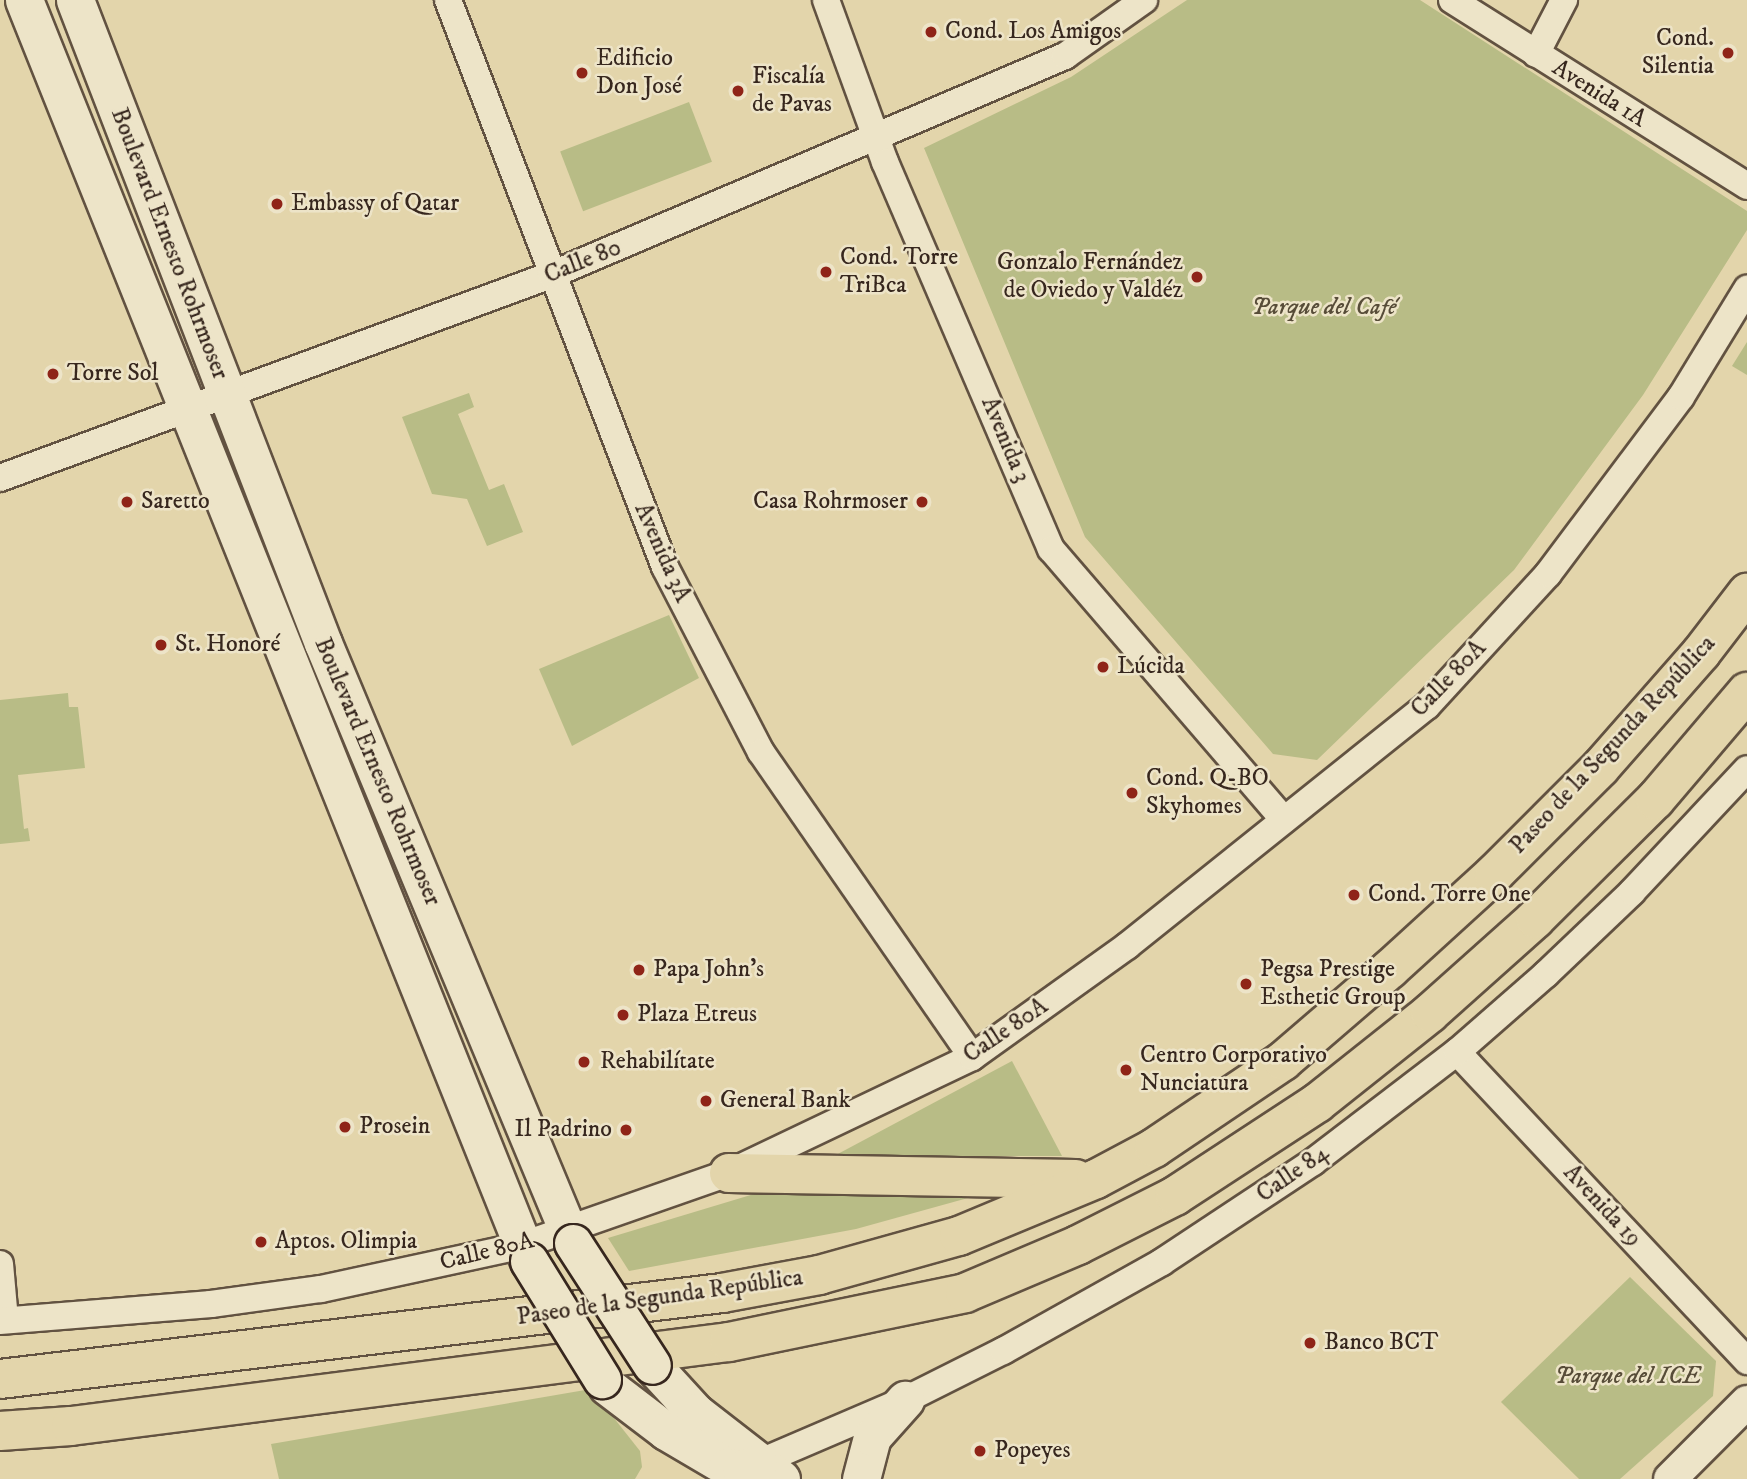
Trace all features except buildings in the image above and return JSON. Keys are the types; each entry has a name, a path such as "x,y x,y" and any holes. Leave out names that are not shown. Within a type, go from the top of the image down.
{"highway":[{"name":"Paseo de la Segunda República","path":"0,1379 734,1291 820,1275 959,1236 1096,1179 1154,1149 1283,1061 1390,969 1494,874 1600,768 1701,653 1747,593"},
{"name":"Paseo de la Segunda República","path":"0,1431 71,1426 729,1342 965,1293 1077,1245 1175,1196 1317,1102 1430,1013 1535,919 1655,800 1747,692"},
{"path":"729,1173 1096,1179"}],"main road":[{"name":"Boulevard Ernesto Rohrmoser","path":"24,0 185,409 525,1254 604,1383 648,1437 695,1479"},
{"name":"Boulevard Ernesto Rohrmoser","path":"75,0 323,643 570,1236 652,1365 695,1412 770,1471"},
{"path":"604,1383 666,1431 727,1467 770,1471"},
{"path":"861,1479 872,1437 905,1400"}],"street":[{"name":"Avenida 3A","path":"448,0 665,567 761,752 972,1057"},
{"name":"Avenida 3","path":"826,0 877,139 1051,549 1284,820"},
{"name":"Calle 80","path":"0,478 551,275 877,139 1065,56 1144,0"},
{"name":"Avenida 1A","path":"1452,0 1747,186"},
{"path":"1536,54 1564,0"},
{"name":"Calle 80A","path":"3,1321 211,1304 321,1289 525,1254 729,1173 972,1057 1127,946 1427,706 1548,573 1681,397 1747,289"},
{"name":"Calle 84","path":"770,1471 1003,1352 1162,1262 1313,1162 1457,1052 1632,892 1747,769"},
{"name":"Avenida 19","path":"1457,1052 1747,1361"},
{"path":"0,1264 3,1321"},
{"path":"1670,1479 1747,1402"}],"green space":[{"name":"Parque del Café","path":"1187,0 1420,0 1747,211 1747,230 1643,395 1514,570 1317,760 1273,754 1085,537 924,148 1071,77"},
{"path":"689,102 712,162 583,211 560,151"},
{"path":"1747,342 1747,375 1732,366"},
{"path":"469,393 474,407 458,414 489,490 504,484 523,532 487,546 467,499 432,494 402,417"},
{"path":"669,615 699,678 572,746 539,669"},
{"path":"68,693 69,707 78,707 85,768 18,775 24,829 28,828 30,841 0,844 0,700"},
{"path":"1012,1061 1062,1156 834,1156"},
{"path":"787,1184 1004,1188 856,1229 629,1271 608,1238"},
{"name":"Parque del ICE","path":"1630,1277 1716,1361 1713,1396 1620,1479 1579,1479 1501,1402"},
{"path":"591,1389 640,1451 642,1467 635,1479 279,1479 271,1444"}],"place":[{"name":"Cond. Los Amigos","path":"931,32"},
{"name":"Cond. Silentia","path":"1728,53"},
{"name":"Edificio Don José","path":"582,73"},
{"name":"Fiscalía de Pavas","path":"738,91"},
{"name":"Embassy of Qatar","path":"277,204"},
{"name":"Cond. Torre TriBca","path":"826,272"},
{"name":"Gonzalo Fernández de Oviedo y Valdéz","path":"1197,277"},
{"name":"Torre Sol","path":"53,374"},
{"name":"Saretto","path":"127,502"},
{"name":"Casa Rohrmoser","path":"922,502"},
{"name":"St. Honoré","path":"161,645"},
{"name":"Lúcida","path":"1103,667"},
{"name":"Cond. Q-BO Skyhomes","path":"1132,793"},
{"name":"Cond. Torre One","path":"1354,895"},
{"name":"Papa John's","path":"639,970"},
{"name":"Pegsa Prestige Esthetic Group","path":"1246,984"},
{"name":"Plaza Etreus","path":"623,1015"},
{"name":"Rehabilítate","path":"584,1062"},
{"name":"Centro Corporativo Nunciatura","path":"1126,1070"},
{"name":"General Bank","path":"706,1101"},
{"name":"Prosein","path":"345,1127"},
{"name":"Il Padrino","path":"626,1130"},
{"name":"Aptos. Olimpia","path":"261,1242"},
{"name":"Banco BCT","path":"1310,1343"},
{"name":"Popeyes","path":"980,1451"}]}
